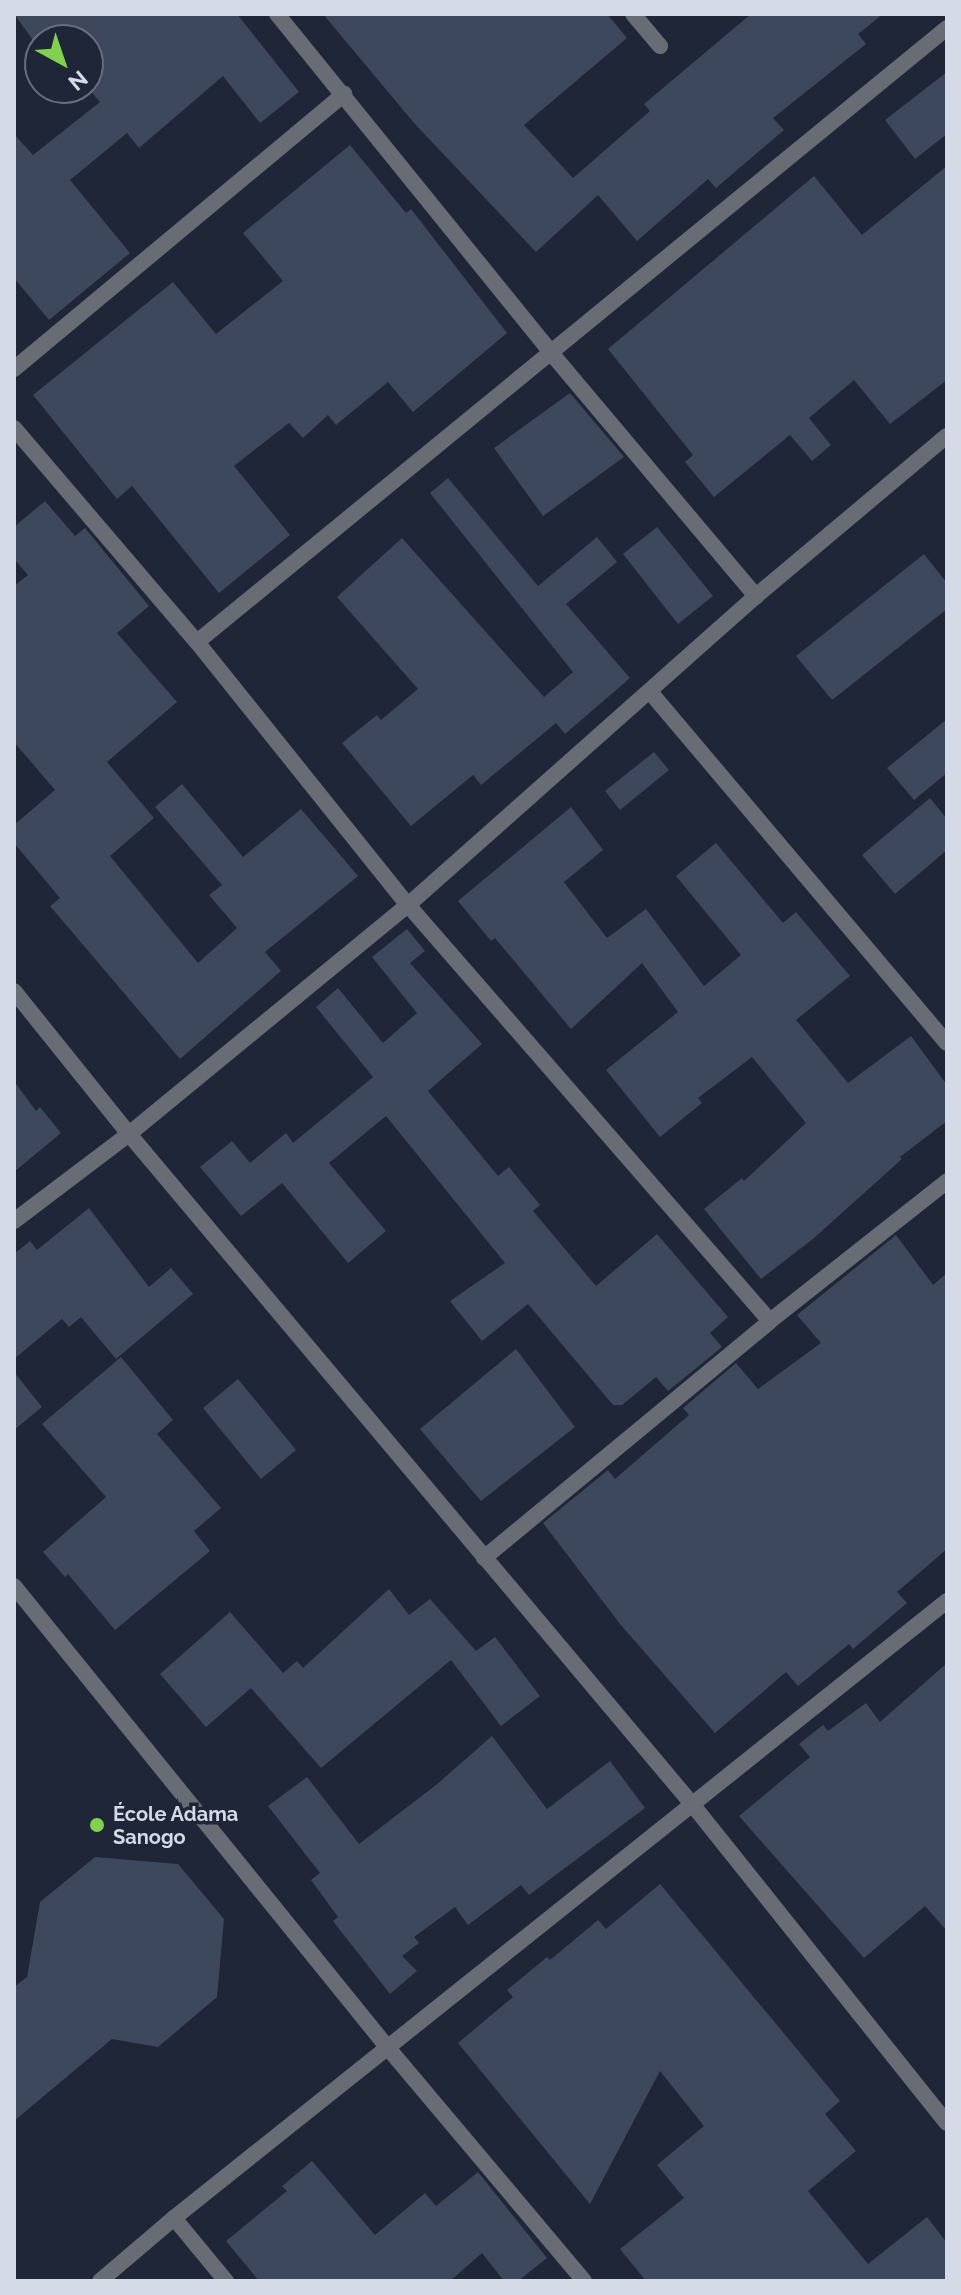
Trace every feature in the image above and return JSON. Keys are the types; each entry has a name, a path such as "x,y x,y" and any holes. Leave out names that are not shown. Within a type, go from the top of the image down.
{"street":[{"path":"277,14 552,354 756,596"},
{"path":"633,14 660,46"},
{"path":"197,642 947,28"},
{"path":"14,369 344,94"},
{"path":"14,428 197,642 408,905 770,1321"},
{"path":"14,1221 129,1134 408,905 651,693 756,596 947,436"},
{"path":"651,693 947,1043"},
{"path":"14,991 129,1134 692,1804 947,2123"},
{"path":"484,1558 770,1321 947,1181"},
{"path":"14,1586 388,2048 584,2281"},
{"path":"100,2281 174,2218 692,1804 943,1611"},
{"path":"174,2218 226,2281"}],"building":[{"path":"14,14 237,14 299,92 260,123 223,76 139,148 127,133 70,180 130,253 49,320 14,278 14,134 33,155 97,104 104,104 104,24 24,24 24,28"},
{"path":"323,14 607,14 627,38 524,125 573,178 650,111 644,104 751,14 883,14 858,34 866,44 773,118 784,130 716,188 708,179 637,241 598,195 536,252 414,123"},
{"path":"947,72 947,134 915,159 885,120"},
{"path":"350,145 406,213 411,209 507,333 413,412 388,382 336,425 328,415 303,438 289,423 234,466 290,535 219,593 132,486 117,499 33,395 173,282 216,334 283,281 243,233"},
{"path":"947,166 947,380 890,424 854,380 809,418 831,445 812,461 790,435 714,497 685,462 693,455 608,349 814,176 862,235"},
{"path":"570,393 624,457 543,516 494,448"},
{"path":"448,478 538,586 597,537 617,562 566,604 630,678 565,734 556,723 481,785 473,775 411,826 342,743 377,715 381,720 418,689 337,597 402,538 544,697 573,672 430,493"},
{"path":"45,501 75,536 85,528 149,606 117,633 177,702 107,762 154,818 110,856 198,963 237,928 209,895 222,885 155,807 182,784 243,857 301,809 358,876 265,952 281,971 180,1059 50,906 60,898 14,843 14,825 55,790 14,742 14,586 28,575 14,559 14,527"},
{"path":"657,527 713,596 678,624 623,554"},
{"path":"924,554 947,583 947,609 832,700 796,656"},
{"path":"947,719 947,773 914,800 887,768"},
{"path":"654,752 669,770 620,810 605,791"},
{"path":"930,798 947,819 947,850 895,894 862,855"},
{"path":"571,807 603,850 564,882 607,938 646,909 704,986 741,955 676,876 716,843 783,923 796,912 850,976 796,1020 848,1083 911,1036 947,1085 947,1121 900,1157 902,1159 814,1238 761,1279 704,1209 742,1178 744,1181 806,1123 752,1057 698,1098 702,1103 660,1137 606,1070 678,1012 642,963 571,1029 495,938 491,941 458,901"},
{"path":"407,929 425,951 410,963 482,1044 428,1091 498,1176 509,1167 540,1205 533,1211 596,1286 657,1234 728,1317 710,1333 722,1347 668,1391 656,1377 622,1405 613,1405 528,1304 482,1341 450,1301 505,1263 386,1116 329,1163 386,1231 348,1263 282,1183 241,1216 200,1167 232,1141 250,1163 286,1133 293,1143 373,1077 316,1007 338,988 383,1043 417,1013 372,957"},
{"path":"14,1081 36,1111 40,1107 61,1133 14,1172"},
{"path":"89,1208 149,1287 171,1268 193,1294 116,1359 81,1317 69,1327 62,1319 14,1359 14,1254 30,1241 37,1250"},
{"path":"896,1235 933,1285 947,1273 947,1549 897,1592 907,1603 853,1649 849,1644 798,1686 786,1672 715,1733 620,1624 543,1523 608,1470 615,1479 689,1415 683,1408 736,1363 758,1389 821,1343 797,1315"},
{"path":"516,1349 575,1427 481,1501 420,1429"},
{"path":"121,1357 173,1420 157,1434 221,1508 194,1531 210,1551 115,1630 68,1574 65,1577 43,1552 106,1497 42,1424"},
{"path":"14,1372 42,1407 14,1430"},
{"path":"238,1379 296,1450 261,1479 203,1408"},
{"path":"389,1589 409,1615 430,1599 476,1651 495,1637 540,1696 501,1726 451,1660 321,1768 251,1688 206,1727 160,1674 230,1612 283,1673 297,1661 303,1668"},
{"path":"947,1663 947,1931 925,1906 864,1958 739,1816 810,1757 799,1744 823,1725 828,1731 866,1703 880,1722"},
{"path":"492,1736 547,1809 610,1761 645,1808 529,1895 521,1885 468,1925 455,1907 414,1937 419,1943 402,1956 417,1971 390,1994 333,1921 338,1917 311,1880 320,1873 268,1806 307,1777 359,1844 436,1785"},
{"path":"95,1857 178,1864 224,1919 217,1997 158,2047 112,2039 14,2121 14,1987 27,1977 40,1902"},
{"path":"660,1884 840,2101 825,2114 856,2151 808,2191 868,2264 927,2217 947,2243 947,2281 646,2281 620,2249 684,2198 657,2165 704,2126 660,2071 590,2204 458,2043 513,1997 507,1990 547,1957 550,1960 598,1920 606,1929"},
{"path":"312,2161 375,2235 425,2193 436,2206 478,2172 547,2258 518,2281 504,2281 482,2253 450,2281 259,2281 226,2241 287,2191 282,2186"}],"place":[{"name":"École Adama Sanogo","path":"97,1825"}]}
